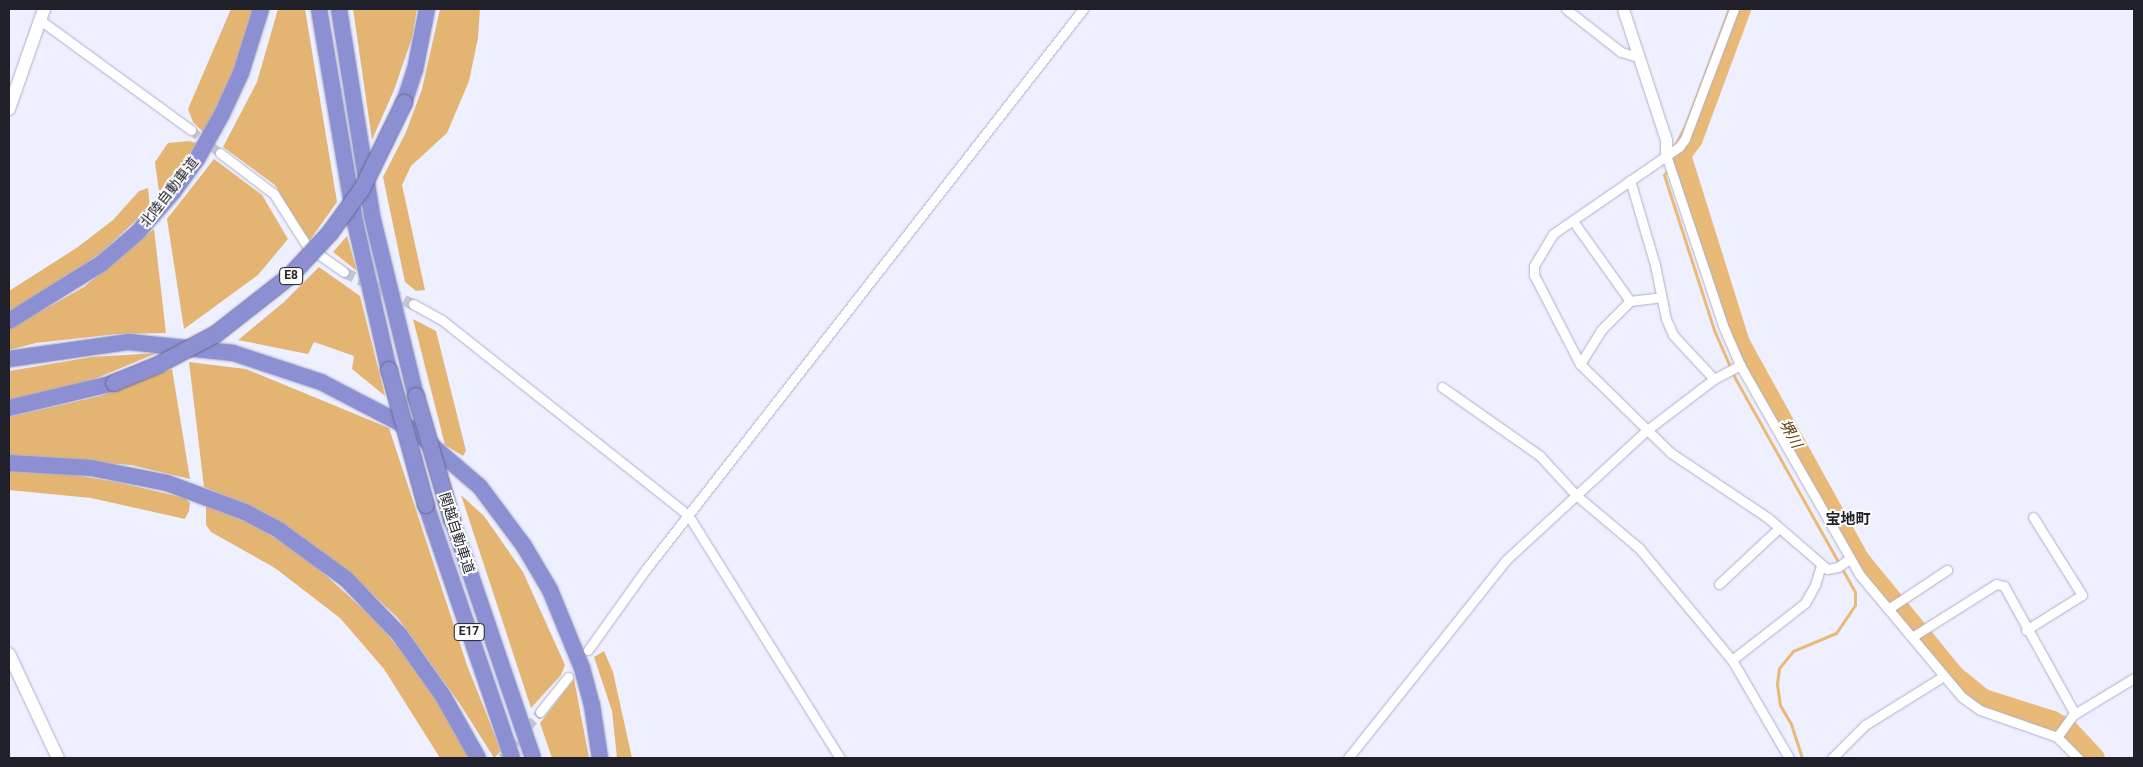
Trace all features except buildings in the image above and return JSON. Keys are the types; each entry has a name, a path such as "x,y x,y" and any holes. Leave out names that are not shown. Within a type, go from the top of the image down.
{"highway":[{"name":"北陸自動車道","path":"9,321 102,263 138,232 173,192 197,159 222,114 241,72 261,9"},
{"name":"関越自動車道","path":"319,9 355,222 389,370 426,505 512,758"},
{"name":"関越自動車道","path":"339,9 372,216 392,305 452,520 533,758"},
{"name":"E8","path":"9,408 114,383 158,365 216,334 266,298 290,276 330,233 362,189 404,103 415,70 427,9"},
{"path":"9,359 129,342 233,354 321,382 415,431 480,487 524,546 550,590 582,668 592,705 600,758"},
{"path":"9,463 91,468 167,483 218,501 280,531 346,579 399,634 443,696 478,758"}],"main road":[{"path":"9,109 42,14"},
{"path":"9,654 58,758"}],"street":[{"path":"588,650 688,515 1083,9"},
{"path":"1566,9 1621,52 1638,57"},
{"path":"1623,9 1666,140 1666,155 1724,328 1740,365 1850,559 1942,677 1962,697 1980,710 2057,737 2076,758"},
{"path":"1734,9 1684,139 1666,155 1548,240 1534,266 1534,275 1580,364 1671,453 1779,528 1821,565 1832,569 1850,559"},
{"path":"42,14 191,130"},
{"path":"220,153 274,194 307,246 344,272"},
{"path":"1630,180 1673,335 1714,379"},
{"path":"1573,221 1630,301"},
{"path":"1580,364 1601,330 1630,301 1662,298"},
{"path":"412,304 442,320 688,515 840,758"},
{"path":"1348,758 1487,580 1647,430 1714,379 1740,365"},
{"path":"1442,387 1540,456 1576,495 1639,548 1732,660 1789,758"},
{"path":"2026,630 2082,595 2033,517"},
{"path":"1720,584 1779,528"},
{"path":"1732,660 1805,603 1815,585 1821,565"},
{"path":"1888,608 1948,570"},
{"path":"1912,637 1996,584 2004,586 2026,630 2075,714"},
{"path":"540,712 568,677"},
{"path":"1832,758 1865,725 1942,677"},
{"path":"2057,737 2066,721 2075,714 2134,678"}],"shaded area":[{"path":"231,9 255,9 236,68 203,132 193,122 188,109"},
{"path":"278,9 305,9 337,202 310,240 298,226 275,185 223,147 257,82"},
{"path":"353,9 417,9 412,38 394,90 372,140"},
{"path":"440,9 480,9 478,38 469,81 447,133 411,166 402,185 425,290 416,291 405,282 383,177 406,132 422,89"},
{"path":"189,141 197,143 179,171 159,192 155,162 168,143"},
{"path":"214,159 262,195 288,239 258,275 184,329 167,219"},
{"path":"148,188 150,207 102,252 35,298 9,311 9,291 78,247 113,220 139,191"},
{"path":"154,229 166,333 117,334 36,343 9,350 9,329 84,287"},
{"path":"347,236 357,271 333,252"},
{"path":"319,267 360,296 385,396 352,369 354,356 314,342 308,354 238,340 284,302"},
{"path":"413,319 436,331 466,451 463,456 445,445"},
{"path":"157,353 92,380 9,401 9,371 92,357"},
{"path":"189,362 246,369 389,428 467,665 501,751 494,758 460,704 398,618 366,588 235,500 204,487"},
{"path":"172,369 190,479 131,465 9,456 9,417 100,396"},
{"path":"9,470 74,475 117,482 185,498 190,503 189,511 185,519 91,498 9,490"},
{"path":"461,495 484,516 523,572 565,665 561,675 531,708"},
{"path":"206,506 255,525 311,562 373,618 424,677 473,758 440,758 384,669 340,618 275,568 211,532 206,525"},
{"path":"604,651 613,672 632,758 617,758 612,711 594,657"},
{"path":"574,679 589,758 552,758 540,723"}],"waterway":[{"path":"1674,147 1686,124 1729,9"},
{"name":"堺川","path":"1741,9 1693,139 1681,155 1740,343 1860,560 1954,675 1984,699 2053,721 2069,730 2095,758"},
{"path":"1668,170 1664,175 1714,330 1735,378 1855,592 1855,605 1836,633 1793,651 1779,668 1777,684 1780,705 1791,724 1802,758"}],"tunnel":[{"path":"191,130 220,153"},
{"path":"344,272 413,304"},
{"path":"502,758 540,712"}],"district":[{"name":"宝地町","path":"1848,520"}]}
